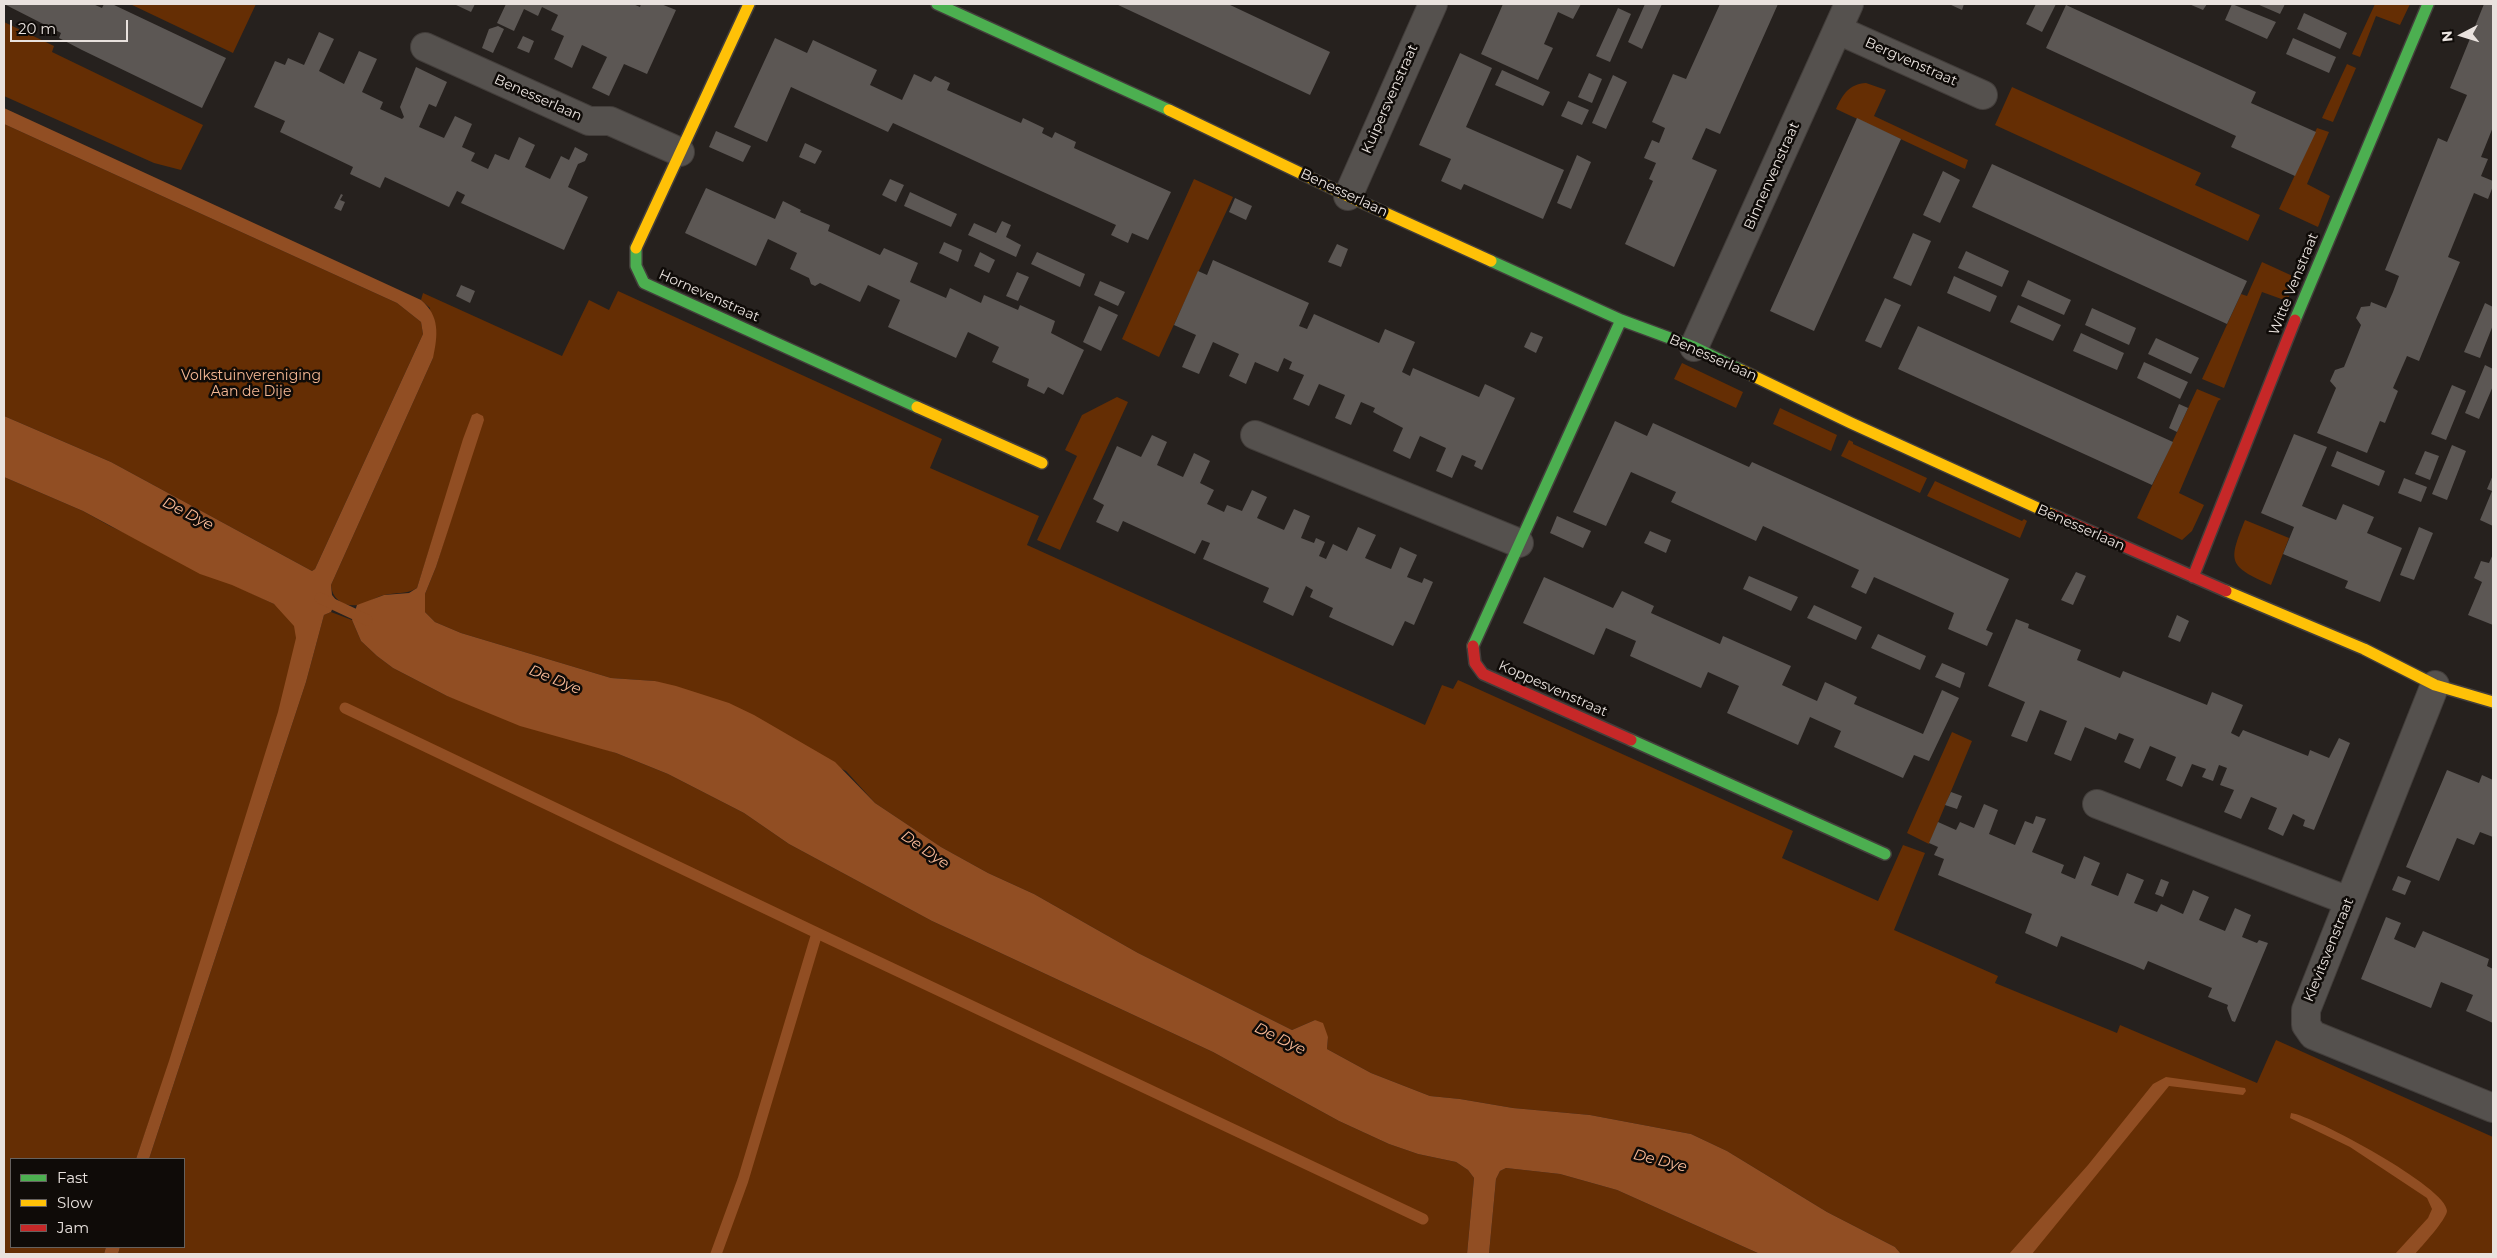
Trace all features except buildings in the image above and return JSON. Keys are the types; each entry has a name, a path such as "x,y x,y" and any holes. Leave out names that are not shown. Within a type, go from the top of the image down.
{"street":[{"name":"Hornevenstraat","path":"749,4 636,248 634,260 636,271 644,283 1042,463"},
{"name":"Benesserlaan","path":"937,4 1214,130 1348,196 1621,320 1694,347 1851,424 2193,578 2358,647 2435,685 2493,702"},
{"name":"Kuipersvenstraat","path":"1348,196 1433,4"},
{"name":"Binnenvenstraat","path":"1694,347 1849,4"},
{"name":"Witte Venstraat","path":"2193,578 2328,238 2428,4"},
{"name":"Bergvenstraat","path":"1838,30 1983,95"},
{"name":"Benesserlaan","path":"425,47 589,121 610,121 680,152"},
{"name":"Koppesvenstraat","path":"1621,320 1474,641 1473,658 1476,667 1483,674 1885,854"},
{"path":"1255,435 1519,543"},
{"name":"Kievitsvenstraat","path":"2435,685 2306,1010 2306,1025 2313,1035 2493,1108"},
{"path":"2096,804 2349,901"}],"green space":[{"path":"130,4 256,4 233,53"},
{"path":"2375,4 2410,4 2400,25 2376,16 2360,57 2352,54"},
{"path":"4,22 54,46 52,52 203,125 181,170 154,163 4,96"},
{"path":"2347,64 2356,68 2333,122 2322,118"},
{"path":"1866,83 1886,90 1874,116 1968,160 1965,169 1836,109 1847,91 1855,85"},
{"path":"2012,87 2201,173 2195,185 2260,215 2248,241 1995,125"},
{"name":"Volkstuinvereniging Aan de Dije","path":"4,124 397,303 421,322 423,334 315,569 312,571 111,462 4,416"},
{"path":"2317,128 2329,132 2307,184 2330,196 2318,227 2279,209"},
{"path":"1194,179 1233,197 1159,357 1122,339"},
{"path":"2262,262 2297,278 2287,301 2262,292 2224,388 2202,379 2241,294 2247,296"},
{"path":"618,291 942,439 930,468 1039,516 1027,545 1425,725 1442,685 1453,689 1458,680 1793,831 1782,858 1878,901 1903,845 1925,853 1894,930 1998,976 1995,983 2117,1033 2120,1025 2257,1083 2276,1040 2493,1137 2493,1254 1901,1254 1895,1247 1827,1212 1727,1151 1691,1134 1590,1115 1513,1108 1430,1096 1371,1073 1327,1049 1328,1037 1315,1020 1292,1030 1138,953 1034,894 988,873 941,847 875,803 846,771 655,681 611,678 461,633 435,622 425,612 425,594 436,567 483,416 472,416 417,588 377,597 358,605 348,605 339,601 331,585 433,358 430,308 421,300 423,293 562,356 589,300 609,310"},
{"path":"1682,363 1743,392 1736,408 1674,379"},
{"path":"2197,389 2221,399 2218,401 2179,493 2204,505 2192,531 2182,540 2137,518"},
{"path":"1117,397 1128,402 1060,550 1037,540 1077,456 1065,450 1082,415"},
{"path":"1780,408 1837,435 1831,451 1773,424"},
{"path":"1849,440 1853,444 1927,478 1920,493 1841,456"},
{"path":"4,477 83,511 110,526 274,604 304,626 252,827 136,1158 10,1158 10,1248 106,1248 104,1254 4,1254"},
{"path":"1935,481 2022,521 2024,519 2027,521 2020,538 1927,496"},
{"path":"2245,520 2289,538 2271,585 2246,573 2239,567 2236,561 2234,554"},
{"path":"331,612 352,620 361,641 377,656 393,668 447,696 616,753 668,774 744,813 789,844 932,921 1213,1052 1339,1121 1389,1144 1418,1154 1456,1162 1468,1170 1474,1178 1467,1254 118,1254 120,1248 185,1248 185,1158 149,1158 306,682 324,615"},
{"path":"1952,732 1972,741 1929,844 1907,833"},
{"path":"1506,1168 1560,1174 1617,1190 1760,1254 1489,1254 1496,1179 1500,1171"}],"water":[{"path":"4,108 421,300 432,313 436,326 433,358 331,585 332,595 336,600 331,612 324,615 306,682 149,1158 136,1158 169,1061 278,712 296,638 294,626 274,604 232,585 200,574 83,511 4,477 4,416 111,462 312,571 315,569 423,334 421,322 397,303 4,124"},
{"path":"477,413 483,416 484,420 436,567 425,594 425,612 435,622 461,633 611,678 655,681 676,686 729,703 754,715 835,762 875,803 941,847 988,873 1034,894 1138,953 1292,1030 1315,1020 1323,1023 1328,1037 1327,1049 1371,1073 1430,1096 1513,1108 1590,1115 1691,1134 1727,1151 1827,1212 1895,1247 1901,1254 1760,1254 1617,1190 1560,1174 1506,1168 1500,1171 1496,1179 1489,1254 1467,1254 1474,1178 1468,1170 1456,1162 1418,1154 1389,1144 1339,1121 1213,1052 932,921 789,844 744,813 668,774 616,753 520,726 447,696 393,668 361,641 352,620 357,605 384,595 409,593 417,588 463,439 472,415"},
{"path":"2166,1077 2245,1088 2246,1091 2243,1095 2169,1086 2032,1254 2009,1254 2088,1165 2153,1084"},
{"path":"2291,1113 2325,1126 2378,1154 2426,1186 2442,1200 2447,1211 2446,1215 2415,1254 2395,1254 2428,1218 2432,1209 2427,1198 2350,1147 2290,1118"},
{"path":"106,1248 120,1248 118,1254 104,1254"}],"waterway":[{"name":"De Dye","path":"320,598 367,620"},
{"path":"345,708 817,933"},
{"path":"716,1254 743,1180 817,933 1423,1219"}],"traffic: fast":[{"path":"937,4 1169,110"},
{"path":"2295,320 2428,4"},
{"path":"636,248 636,266 644,283 917,407"},
{"path":"1491,261 1621,320 1694,347 1741,370"},
{"path":"1473,646 1621,320"},
{"path":"1631,740 1885,854"}],"traffic: slow":[{"path":"636,248 749,4"},
{"path":"1169,110 1348,196 1491,261"},
{"path":"1741,370 1851,423 2053,515"},
{"path":"917,407 1042,463"},
{"path":"2226,591 2364,649 2435,685 2493,702"}],"traffic: jam":[{"path":"2193,577 2295,320"},
{"path":"2053,515 2226,591"},
{"path":"1473,646 1475,663 1483,674 1631,740"}]}
